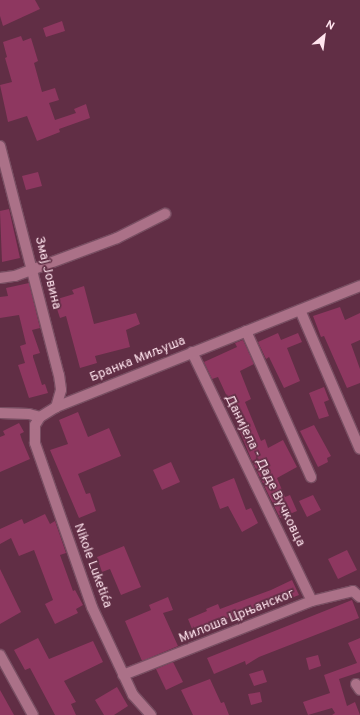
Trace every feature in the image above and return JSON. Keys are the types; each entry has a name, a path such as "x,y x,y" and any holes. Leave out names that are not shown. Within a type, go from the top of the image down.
{"street":[{"name":"Змај Јовина","path":"0,146 33,269 62,390 56,408"},
{"path":"0,278 33,269 117,238 165,214"},
{"name":"Бранка Миљуша","path":"40,417 56,408 192,352 360,286"},
{"path":"300,310 360,449"},
{"path":"246,331 311,477"},
{"name":"Данијела - Даде Вучковца","path":"192,352 312,601"},
{"path":"0,413 30,414 40,417"},
{"name":"Nikole Luketića","path":"40,417 33,431 35,443 92,607 133,695 151,715"},
{"name":"Милоша Црњанског","path":"123,675 312,601 353,591 360,597"},
{"path":"0,655 33,715"}],"building":[{"path":"0,0 35,0 40,9 3,26 0,16"},
{"path":"62,21 65,31 46,37 43,28"},
{"path":"21,36 23,41 31,38 38,61 34,63 42,92 55,88 59,100 49,103 55,120 76,113 74,109 86,104 90,118 59,129 60,132 37,141 27,116 8,122 0,85 12,82 5,58 7,57 3,42"},
{"path":"38,172 42,186 26,190 22,176"},
{"path":"9,209 20,258 2,262 0,211"},
{"path":"29,283 40,328 32,330 40,353 33,355 33,357 42,385 45,384 48,393 29,398 18,365 25,363 20,346 26,344 19,315 0,318 0,297 8,296 6,288"},
{"path":"84,286 94,324 136,313 140,324 126,330 130,347 95,356 97,363 80,368 66,316 60,318 54,300 74,294 72,290"},
{"path":"340,307 345,320 360,313 360,340 351,344 360,369 360,383 347,388 324,336 321,337 313,316"},
{"path":"278,333 281,340 298,333 302,342 287,348 300,381 284,388 269,357 266,359 258,342"},
{"path":"243,340 254,364 240,371 251,399 245,402 261,441 265,439 268,448 283,440 297,467 277,478 285,497 290,495 297,511 280,518 252,461 233,415 235,414 218,377 212,379 204,362 237,347 235,343"},
{"path":"324,387 329,400 324,402 329,416 319,419 309,393"},
{"path":"78,412 88,437 109,428 121,456 78,474 86,494 90,493 96,511 79,518 50,450 68,444 59,420"},
{"path":"19,423 24,432 20,434 30,459 0,472 0,437 5,435 3,431"},
{"path":"314,425 331,456 327,458 328,462 318,467 300,431"},
{"path":"171,462 180,482 162,490 153,470"},
{"path":"234,478 246,510 251,508 258,523 242,532 228,506 220,509 212,487"},
{"path":"313,495 321,510 307,517 299,501"},
{"path":"45,514 50,524 55,521 66,553 60,555 73,591 75,590 83,605 76,609 78,613 55,624 45,604 53,600 34,550 19,556 11,538 0,544 0,529 22,519 24,524"},
{"path":"124,546 141,587 121,595 110,569 102,572 97,557"},
{"path":"347,550 357,570 338,579 328,559"},
{"path":"0,569 21,612 0,624"},
{"path":"292,580 299,595 232,621 230,617 208,625 210,630 195,636 188,619 207,611 206,609 218,604 220,609 271,590"},
{"path":"168,597 173,610 163,613 178,646 142,661 125,621 151,610 149,605"},
{"path":"352,600 359,618 259,657 246,665 245,661 214,674 207,658"},
{"path":"38,638 49,659 93,641 103,662 64,681 76,702 71,704 76,715 55,715 30,668 25,670 14,650"},
{"path":"360,638 360,672 339,679 347,706 355,702 360,715 332,715 335,713 332,708 308,715 303,702 330,693 324,675 357,663 348,643"},
{"path":"318,655 321,666 309,670 306,658"},
{"path":"173,662 183,682 166,690 156,669"},
{"path":"263,670 267,682 254,686 249,674"},
{"path":"210,679 221,703 224,702 229,715 193,715 181,690"},
{"path":"117,687 128,706 114,715 104,715 95,700"},
{"path":"0,690 14,715 0,715"},
{"path":"260,692 262,702 251,705 248,694"}]}
